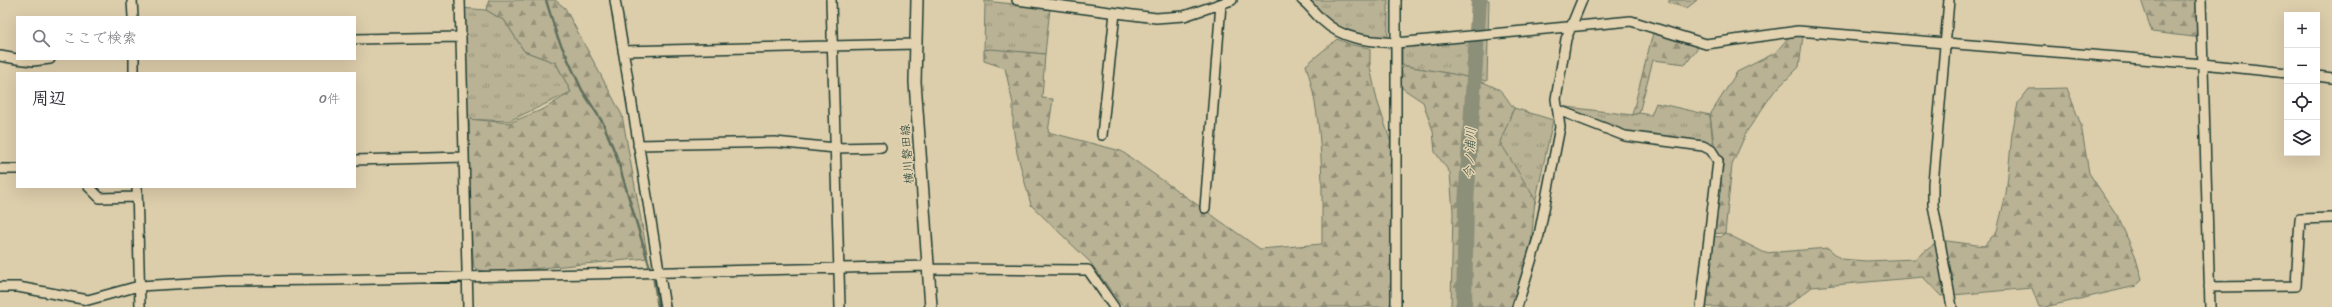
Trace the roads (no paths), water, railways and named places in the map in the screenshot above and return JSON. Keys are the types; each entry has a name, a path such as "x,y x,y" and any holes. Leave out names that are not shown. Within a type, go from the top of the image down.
{"main road":[{"name":"横川磐田線","path":"917,0 915,44 916,89 931,307"}],"street":[{"path":"132,0 132,16"},
{"path":"460,0 468,307"},
{"path":"614,0 664,307"},
{"path":"831,0 840,307"},
{"path":"1017,0 1156,18 1179,16 1232,0"},
{"path":"1302,0 1334,30 1349,37 1365,41 1396,42 1631,21 1706,44 1798,31 2203,64 2284,73"},
{"path":"1396,0 1396,307"},
{"path":"1517,307 1539,235 1560,127 1556,99 1566,39 1582,0"},
{"path":"1949,0 1932,184 1933,205 1952,307"},
{"path":"2201,0 2210,307"},
{"path":"1205,208 1221,4"},
{"path":"1102,135 1115,13"},
{"path":"356,39 461,37"},
{"path":"623,50 915,44"},
{"path":"0,56 16,59"},
{"path":"25,60 42,60"},
{"path":"134,60 134,72"},
{"path":"2320,76 2332,78"},
{"path":"1558,110 1625,136 1702,146 1711,150 1718,161 1701,307"},
{"path":"638,145 775,142 835,148 881,147"},
{"path":"356,160 464,157"},
{"path":"0,169 16,169"},
{"path":"90,188 100,198 137,197"},
{"path":"137,188 140,307"},
{"path":"2209,286 2296,286 2300,219 2332,218"},
{"path":"0,288 18,287 88,300 139,286 265,280 467,277 659,271 838,268 1088,270 1114,307"}],"waterway":[{"path":"546,0 557,36 582,90 603,123 616,155 651,271"},
{"name":"今ノ浦川","path":"1464,307 1466,204 1479,0"},
{"path":"653,275 658,307"}]}
